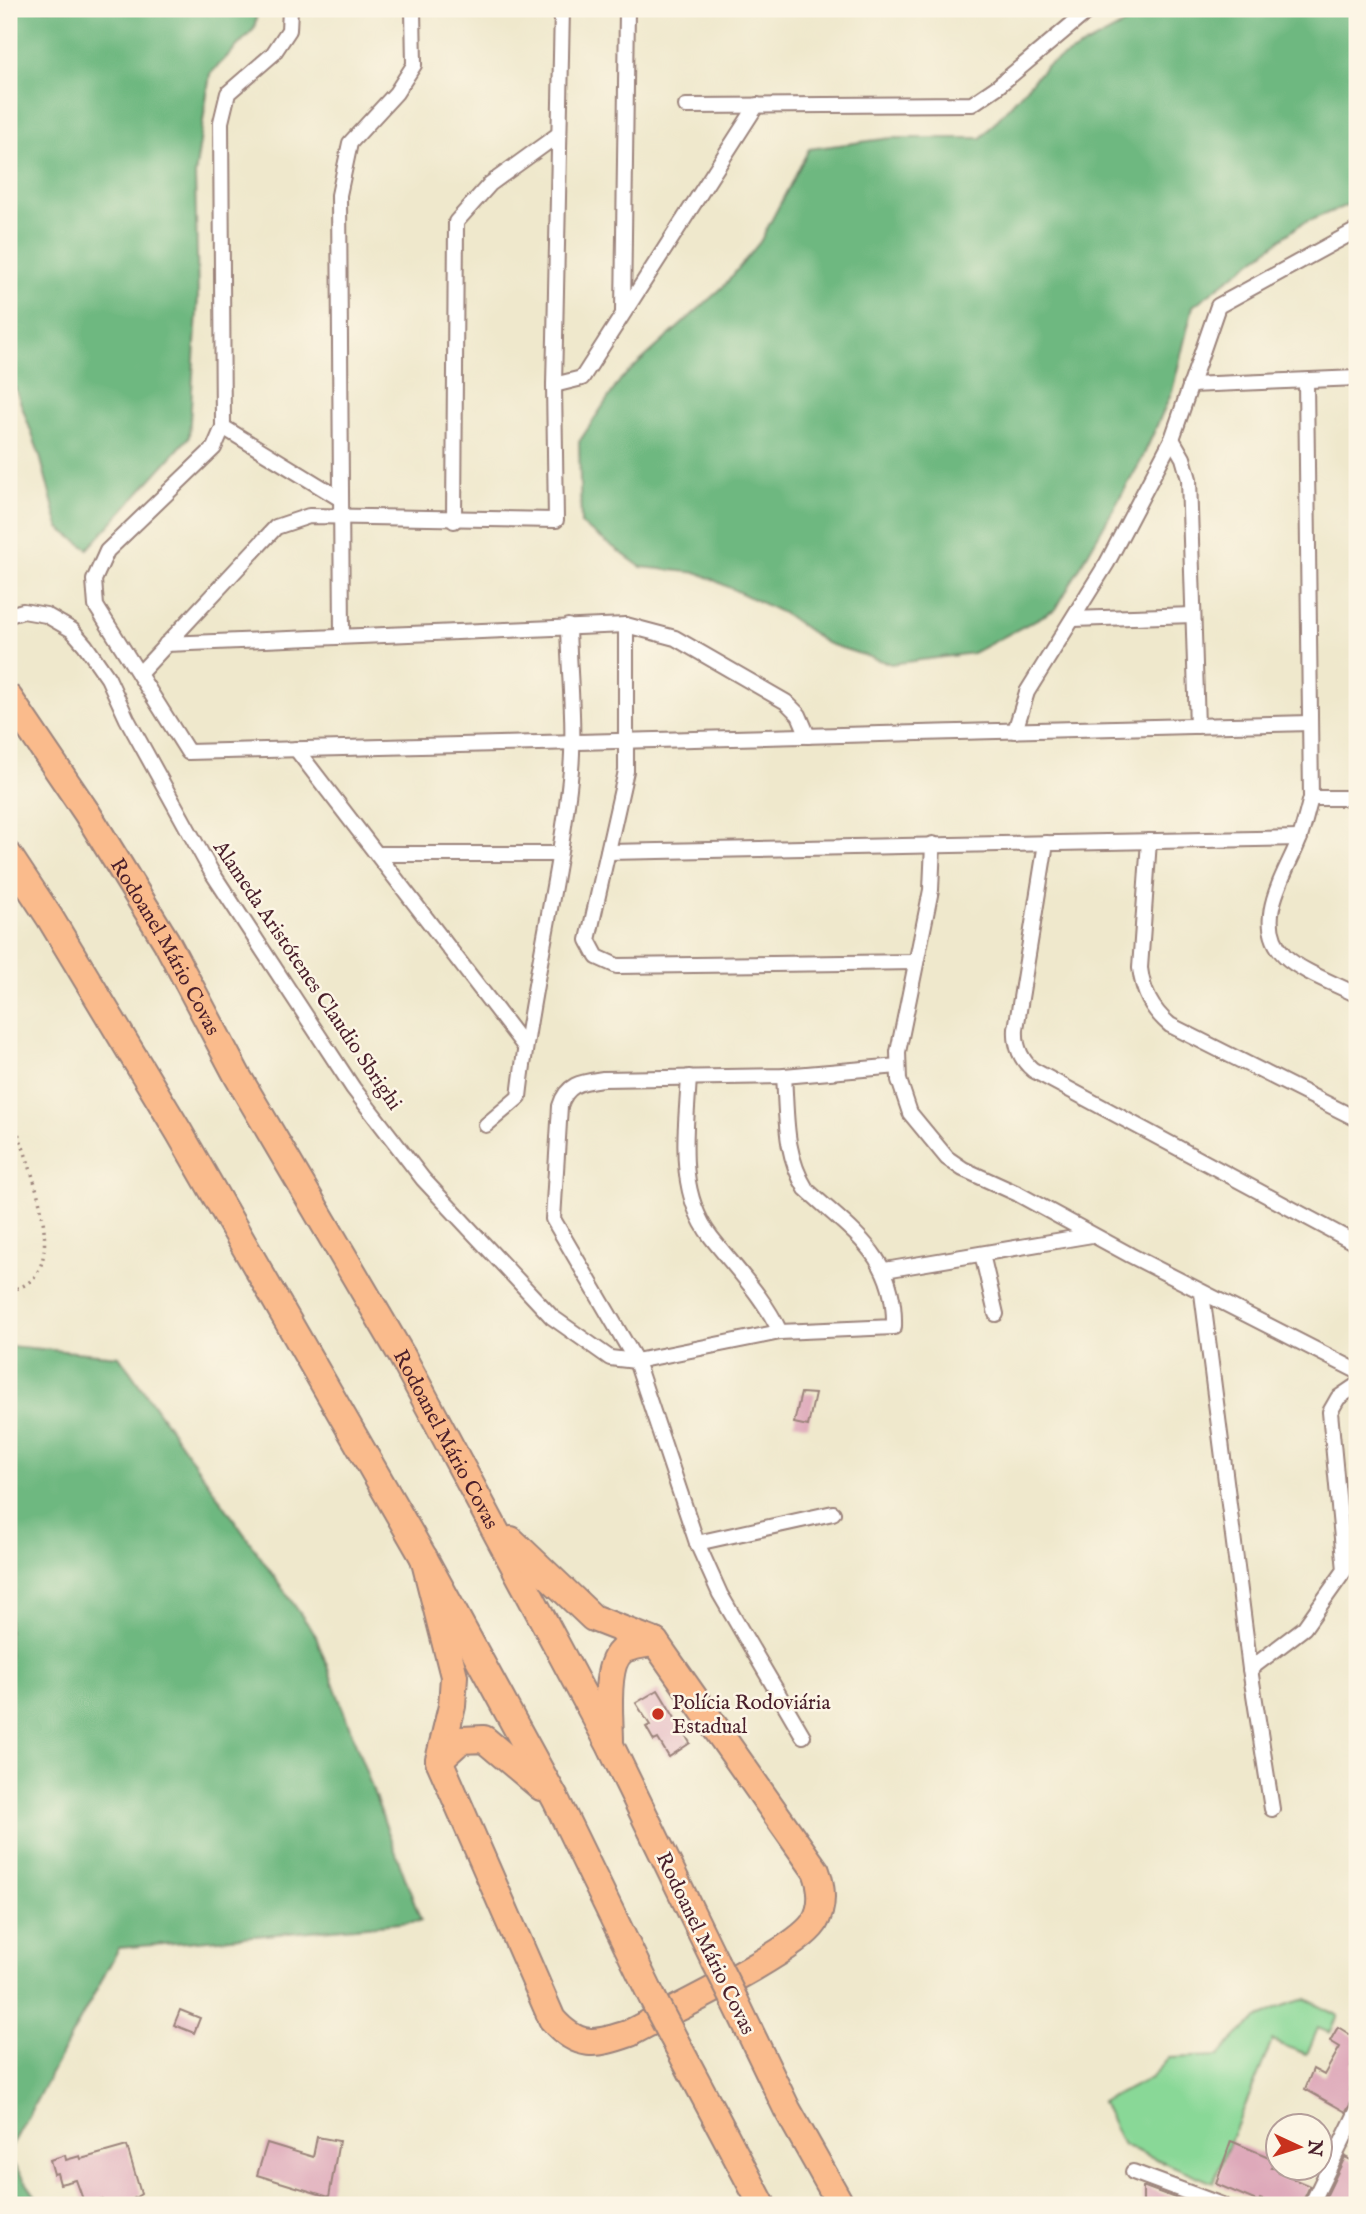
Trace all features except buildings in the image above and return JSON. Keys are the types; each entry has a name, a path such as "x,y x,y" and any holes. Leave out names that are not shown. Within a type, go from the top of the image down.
{"highway":[{"name":"Rodoanel Mário Covas","path":"9,698 87,813 166,941 238,1077 402,1356 495,1524 610,1745 787,2109 841,2205"},
{"path":"9,856 50,918 179,1132 424,1558 556,1800 671,2035 762,2205"},
{"path":"424,1558 454,1676 452,1706 439,1760 541,2000 561,2029 575,2039 605,2042 630,2033 791,1945 816,1920 822,1892 816,1871 655,1642 593,1618 495,1524"},
{"path":"610,1745 610,1678 614,1662 625,1649 655,1642"},
{"path":"439,1760 461,1740 484,1739 556,1800"}],"street":[{"path":"290,9 289,30 273,54 228,93 221,122 220,388 223,427 214,448 107,551 96,570 93,589 96,606 188,752 1310,723"},
{"path":"342,636 339,195 350,143 396,93 414,65 413,9"},
{"path":"139,674 276,527 309,516 454,521 556,520 554,385 562,9"},
{"path":"623,314 627,9"},
{"path":"686,106 972,104 997,87 1090,9"},
{"path":"554,385 582,378 757,105"},
{"path":"454,521 456,222 490,184 559,134"},
{"path":"1015,731 1027,692 1130,523 1172,439 1218,306 1357,230"},
{"path":"1190,385 1357,378"},
{"path":"1306,381 1311,798 1300,838 1274,894 1271,917 1275,939 1286,957 1357,995"},
{"path":"223,427 339,498"},
{"path":"1172,439 1184,458 1189,479 1197,726"},
{"name":"Alameda Aristótenes Claudio Sbrighi","path":"9,615 23,611 47,615 72,630 85,645 108,678 127,719 211,871 353,1088 423,1178 552,1317 610,1358 636,1361 780,1332 894,1327 895,1302 885,1270"},
{"path":"1073,619 1193,615"},
{"path":"166,644 626,625 675,638 786,702 799,715 808,736"},
{"path":"626,625 626,771 587,940 597,957 617,966 916,962"},
{"path":"486,1125 519,1097 524,1047 559,854 571,767 568,626"},
{"path":"296,749 524,1047"},
{"path":"1311,798 1357,798"},
{"path":"608,852 1300,838"},
{"path":"1149,841 1140,968 1152,1006 1170,1025 1357,1119"},
{"path":"1046,843 1016,1029 1017,1045 1023,1059 1033,1070 1357,1244"},
{"path":"933,844 931,890 900,1038 898,1066 910,1113 947,1158 979,1178 1018,1194 1202,1293 1357,1371"},
{"path":"377,854 559,854"},
{"path":"803,1736 720,1594 696,1543 636,1361 553,1219 560,1106 566,1092 575,1083 603,1079 784,1076 898,1066"},
{"path":"784,1076 787,1145 797,1175 806,1189 870,1249 885,1270 1092,1235"},
{"path":"689,1077 685,1163 694,1208 710,1236 773,1317 780,1332"},
{"path":"982,1254 996,1314"},
{"path":"1202,1293 1250,1669 1272,1809"},
{"path":"1250,1669 1304,1628 1345,1570 1329,1412 1338,1398 1357,1385"},
{"path":"696,1543 833,1513"},
{"path":"1311,2205 1357,2110"},
{"path":"1133,2172 1222,2205"}],"path":[{"path":"9,1108 33,1178 42,1216 45,1253 34,1277 9,1290"}],"green space":[{"path":"9,9 258,9 254,29 210,74 195,175 198,297 189,437 88,549 59,528 40,456 9,371"},
{"path":"1153,9 1357,9 1357,201 1301,224 1193,306 1172,392 1141,461 1056,609 973,653 891,664 826,643 785,614 699,573 641,567 581,524 579,442 621,379 724,286 760,242 809,149 891,138 981,138 1046,66"},
{"path":"9,1346 119,1356 316,1636 421,1921 119,1948 9,2151"},
{"path":"1306,1999 1338,2016 1330,2033 1318,2028 1307,2054 1272,2041 1213,2183 1123,2145 1102,2102 1151,2078 1169,2058 1219,2056 1237,2035 1257,2019 1280,2007"},
{"path":"9,2158 42,2205 9,2205"}],"place":[{"name":"Polícia Rodoviária Estadual","path":"658,1714"}]}
